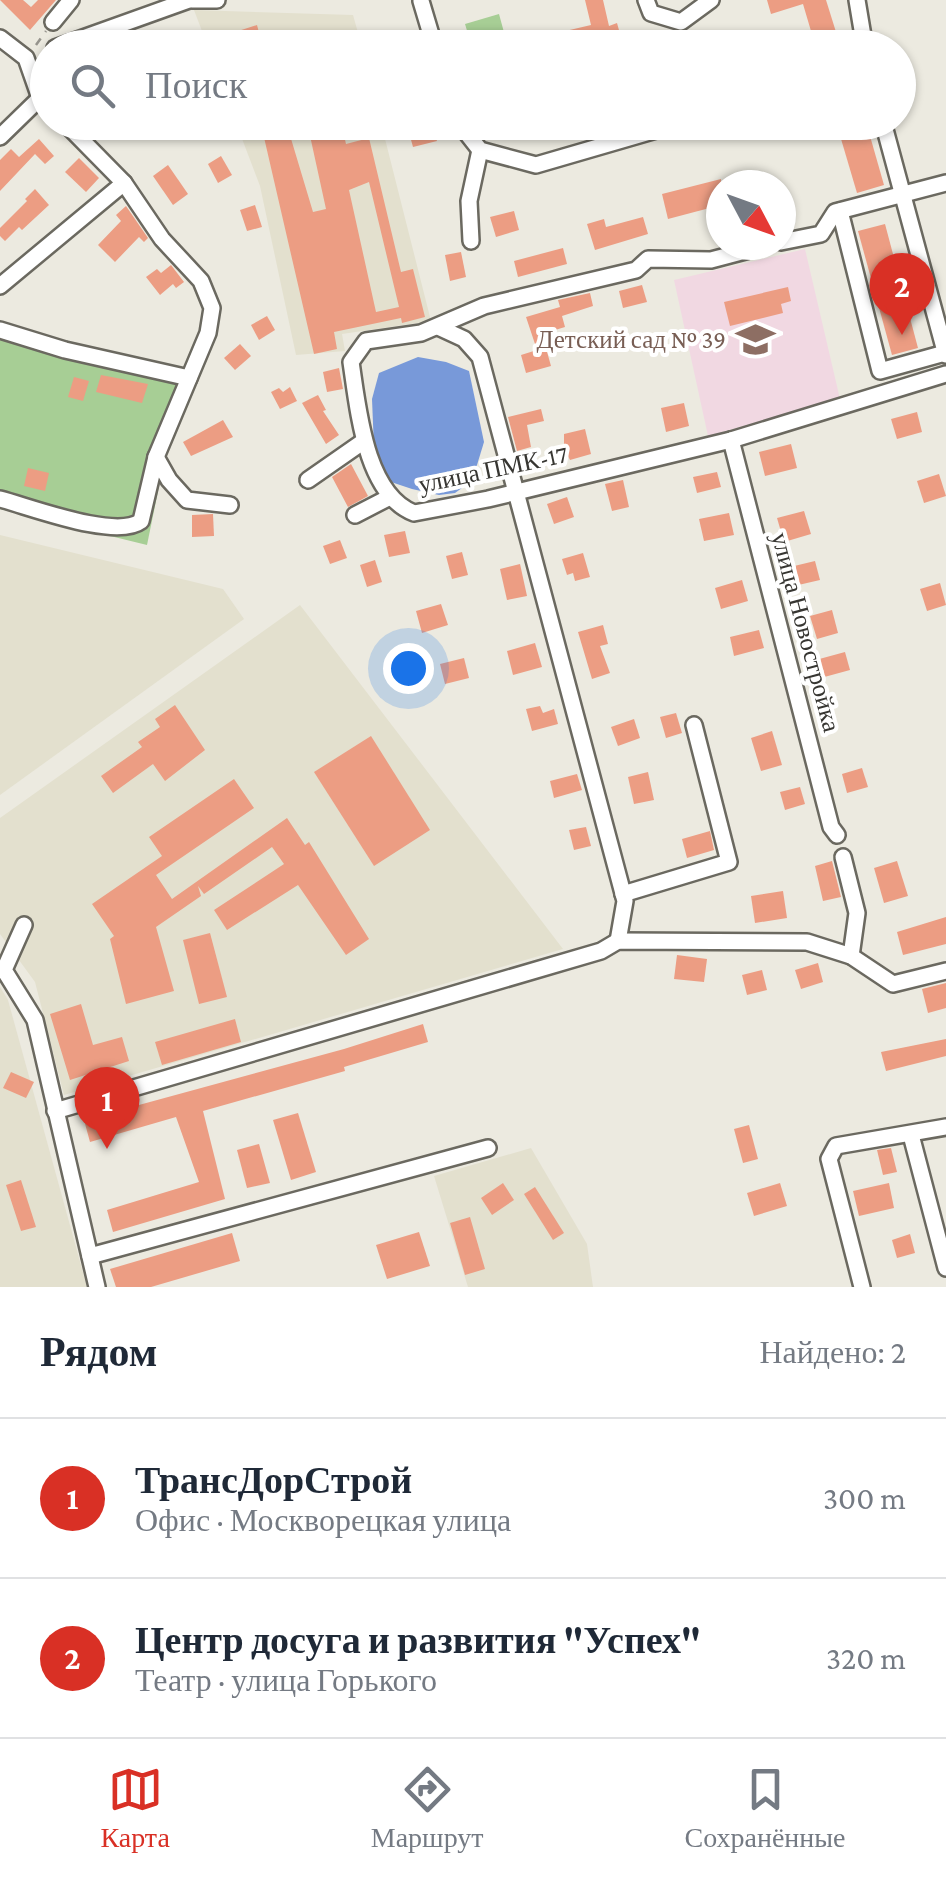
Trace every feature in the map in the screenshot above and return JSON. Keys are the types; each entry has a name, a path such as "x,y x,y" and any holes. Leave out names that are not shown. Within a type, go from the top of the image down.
{"street":[{"path":"53,22 71,0"},
{"path":"106,30 190,0 217,0"},
{"path":"428,30 417,0 432,0"},
{"path":"646,0 652,13 680,22 711,0"},
{"path":"858,0 862,30"},
{"path":"0,38 26,58 30,68"},
{"path":"26,58 30,57"},
{"path":"0,137 30,113"},
{"path":"0,499 109,528 132,528 140,521 156,457 208,332 212,308 201,281 162,238 124,182 82,140"},
{"path":"470,140 480,150 536,164 621,140"},
{"path":"840,211 880,371 946,354 888,140"},
{"path":"471,241 469,201 480,150"},
{"path":"0,286 124,182"},
{"path":"796,239 821,234 829,219 840,211 946,183"},
{"name":"улица ПМК-17","path":"706,260 648,260 636,270 484,306 421,334 366,340 350,362 364,441 388,498 414,513 731,440 946,374"},
{"path":"438,328 464,339 480,357 625,900 618,941"},
{"path":"0,330 64,350 189,378"},
{"name":"улица Новостройка","path":"731,440 826,808 837,834"},
{"path":"308,480 364,441"},
{"path":"156,457 187,500 230,505"},
{"path":"355,515 388,498"},
{"path":"623,894 729,862 694,726"},
{"path":"843,856 858,913 851,956"},
{"path":"24,925 4,970 35,1020 97,1287"},
{"path":"56,1111 601,951 618,941 807,942 851,956 893,984 946,971"},
{"path":"862,1287 829,1159 836,1146 946,1127"},
{"path":"911,1135 946,1268"},
{"path":"90,1256 488,1148"}],"path":[{"path":"47,30 53,22"},
{"path":"26,58 30,53"}],"shaded area":[{"path":"194,10 353,15 357,30 202,30"},
{"path":"242,140 385,140 431,321 342,334 345,351 296,355 260,186"},
{"name":"Детский сад № 39","path":"805,249 840,399 708,436 674,280 759,260 796,260 796,251"},
{"path":"0,535 223,589 244,619 0,795"},
{"path":"300,605 563,949 64,1095 35,982 0,934 0,818"},
{"path":"0,987 8,1000 87,1287 0,1287"},
{"path":"531,1148 587,1244 593,1287 468,1287 434,1176"}],"green space":[{"path":"499,14 503,30 467,30 465,24"},
{"path":"0,332 181,379 147,545 0,509"}],"water":[{"path":"418,357 469,371 484,442 466,485 455,493 439,495 412,489 388,481 381,474 374,448 372,399 379,373"}],"building":[{"path":"0,0 23,0 31,7 38,0 56,0 30,30"},
{"path":"585,0 603,0 609,26 617,23 619,30 570,30 591,25"},
{"path":"767,0 826,0 835,30 811,30 803,4 771,14"},
{"path":"38,140 54,156 45,164 35,154 0,191 0,160 11,149 19,157"},
{"path":"265,140 291,140 313,212 326,209 311,140 345,140 346,144 369,140 401,272 413,269 425,317 334,332 337,349 314,354","holes":["369,182 399,307 376,312 349,190"]},
{"path":"411,140 437,141 413,147"},
{"path":"841,140 871,140 884,185 857,193"},
{"path":"221,156 232,175 218,183 208,164"},
{"path":"79,158 99,178 86,192 65,172"},
{"path":"168,165 188,194 173,205 153,176"},
{"path":"706,183 706,209 668,219 662,194"},
{"path":"35,189 49,205 5,241 0,228"},
{"path":"255,205 262,227 247,231 240,210"},
{"path":"126,206 148,238 144,242 139,237 115,262 98,245 121,221 116,215"},
{"path":"514,211 519,230 496,237 490,217"},
{"path":"643,217 648,234 595,250 587,224 604,219 606,227"},
{"path":"885,224 918,348 892,355 858,231"},
{"path":"563,248 567,264 518,277 514,261"},
{"path":"461,252 466,277 450,281 445,255"},
{"path":"171,265 184,282 176,288 173,284 160,295 146,277"},
{"path":"642,285 647,302 623,308 619,291"},
{"path":"788,287 791,301 781,304 783,313 730,326 724,302"},
{"path":"590,293 593,306 562,316 565,327 542,334 551,366 526,373 521,355 537,350 526,317 560,307 558,300"},
{"path":"267,316 275,330 259,340 251,325"},
{"path":"240,344 251,356 235,370 224,358"},
{"path":"339,368 343,389 327,392 323,372"},
{"path":"101,375 148,384 142,403 96,392"},
{"path":"74,377 89,381 83,401 68,397"},
{"path":"290,387 297,401 280,409 271,392 279,388 283,392"},
{"path":"318,395 326,410 323,411 339,435 326,444 302,403"},
{"path":"684,403 689,426 666,432 661,408"},
{"path":"541,409 544,421 527,425 531,447 517,451 508,417"},
{"path":"917,412 922,432 897,439 891,419"},
{"path":"223,420 233,437 191,456 183,442"},
{"path":"585,429 591,454 570,460 564,448 564,434"},
{"path":"791,444 797,468 765,476 759,452"},
{"path":"351,464 368,496 348,507 332,477"},
{"path":"28,468 49,473 45,491 24,486"},
{"path":"717,472 721,487 697,493 693,477"},
{"path":"939,474 946,496 924,503 917,481"},
{"path":"623,480 629,507 612,511 605,484"},
{"path":"567,497 574,517 554,524 547,504"},
{"path":"804,511 811,534 784,542 777,518"},
{"path":"729,513 734,535 704,541 699,519"},
{"path":"213,514 214,536 192,537 192,515"},
{"path":"405,531 410,553 389,557 384,535"},
{"path":"340,540 347,558 330,564 323,546"},
{"path":"462,552 468,575 452,579 446,556"},
{"path":"583,553 590,577 575,581 573,573 567,575 562,559"},
{"path":"375,560 382,582 367,587 360,565"},
{"path":"815,561 820,580 794,586 790,567"},
{"path":"520,564 527,596 507,600 500,569"},
{"path":"742,580 748,601 721,609 715,588"},
{"path":"940,583 946,605 927,611 920,589"},
{"path":"441,604 448,625 422,633 416,611"},
{"path":"832,610 838,633 817,639 810,616"},
{"path":"603,625 608,644 600,646 610,673 592,679 578,632"},
{"path":"759,630 764,648 734,656 730,637"},
{"path":"535,643 542,667 513,675 507,651"},
{"path":"845,652 850,670 817,679 812,661"},
{"path":"464,658 469,678 445,684 440,664"},
{"path":"175,705 205,750 165,781 153,764 113,793 101,776 142,747 138,742 160,727 155,719"},
{"path":"540,706 543,713 554,709 558,724 532,731 526,709"},
{"path":"676,713 682,733 666,738 660,717"},
{"path":"634,719 640,738 618,746 611,727"},
{"path":"772,731 782,765 761,771 751,738"},
{"path":"371,736 430,830 374,866 314,772"},
{"path":"862,768 868,787 847,793 842,774"},
{"path":"648,772 654,800 634,804 628,777"},
{"path":"577,774 582,790 554,798 550,781"},
{"path":"234,779 254,808 156,875 172,899 287,818 305,845 309,842 369,939 346,955 298,885 227,930 214,910 284,864 272,847 204,894 198,886 201,896 156,927 174,991 126,1004 110,939 114,936 92,904 162,856 149,837"},
{"path":"800,787 805,804 785,810 780,792"},
{"path":"586,827 591,846 574,850 569,830"},
{"path":"710,831 714,850 687,858 682,839"},
{"path":"832,861 841,897 823,901 815,866"},
{"path":"897,861 908,896 884,903 874,868"},
{"path":"783,891 787,918 755,923 751,896"},
{"path":"946,917 946,944 903,955 897,932"},
{"path":"210,933 227,997 199,1004 183,940"},
{"path":"677,955 707,959 704,982 674,979"},
{"path":"818,963 823,982 801,989 795,970"},
{"path":"762,970 767,990 747,995 742,975"},
{"path":"946,983 946,1008 928,1013 922,989"},
{"path":"81,1004 93,1045 122,1037 129,1061 70,1080 50,1014"},
{"path":"235,1019 241,1042 162,1065 155,1042"},
{"path":"423,1024 428,1042 344,1067 345,1071 203,1111 225,1199 113,1232 107,1210 199,1182 176,1117 90,1142 84,1120"},
{"path":"946,1039 946,1056 886,1071 881,1052"},
{"path":"11,1072 34,1082 26,1098 3,1088"},
{"path":"298,1113 316,1172 291,1180 273,1120"},
{"path":"749,1125 758,1159 743,1163 734,1129"},
{"path":"259,1144 270,1183 247,1188 237,1150"},
{"path":"891,1148 897,1172 883,1175 877,1150"},
{"path":"21,1180 36,1227 21,1231 6,1185"},
{"path":"503,1183 514,1200 492,1215 481,1198"},
{"path":"780,1183 787,1206 754,1216 747,1193"},
{"path":"889,1183 894,1208 859,1216 853,1191"},
{"path":"535,1187 564,1233 553,1240 524,1194"},
{"path":"470,1217 485,1269 465,1275 450,1223"},
{"path":"419,1232 430,1266 387,1279 376,1245"},
{"path":"232,1233 240,1261 151,1287 116,1287 110,1269"},
{"path":"910,1234 915,1253 897,1258 892,1240"}],"place":[{"name":"Центр досуга и развития \"Успех\"","path":"902,335"},
{"name":"Детский сад № 39","path":"756,339"},
{"name":"ТрансДорСтрой","path":"107,1149"}]}
